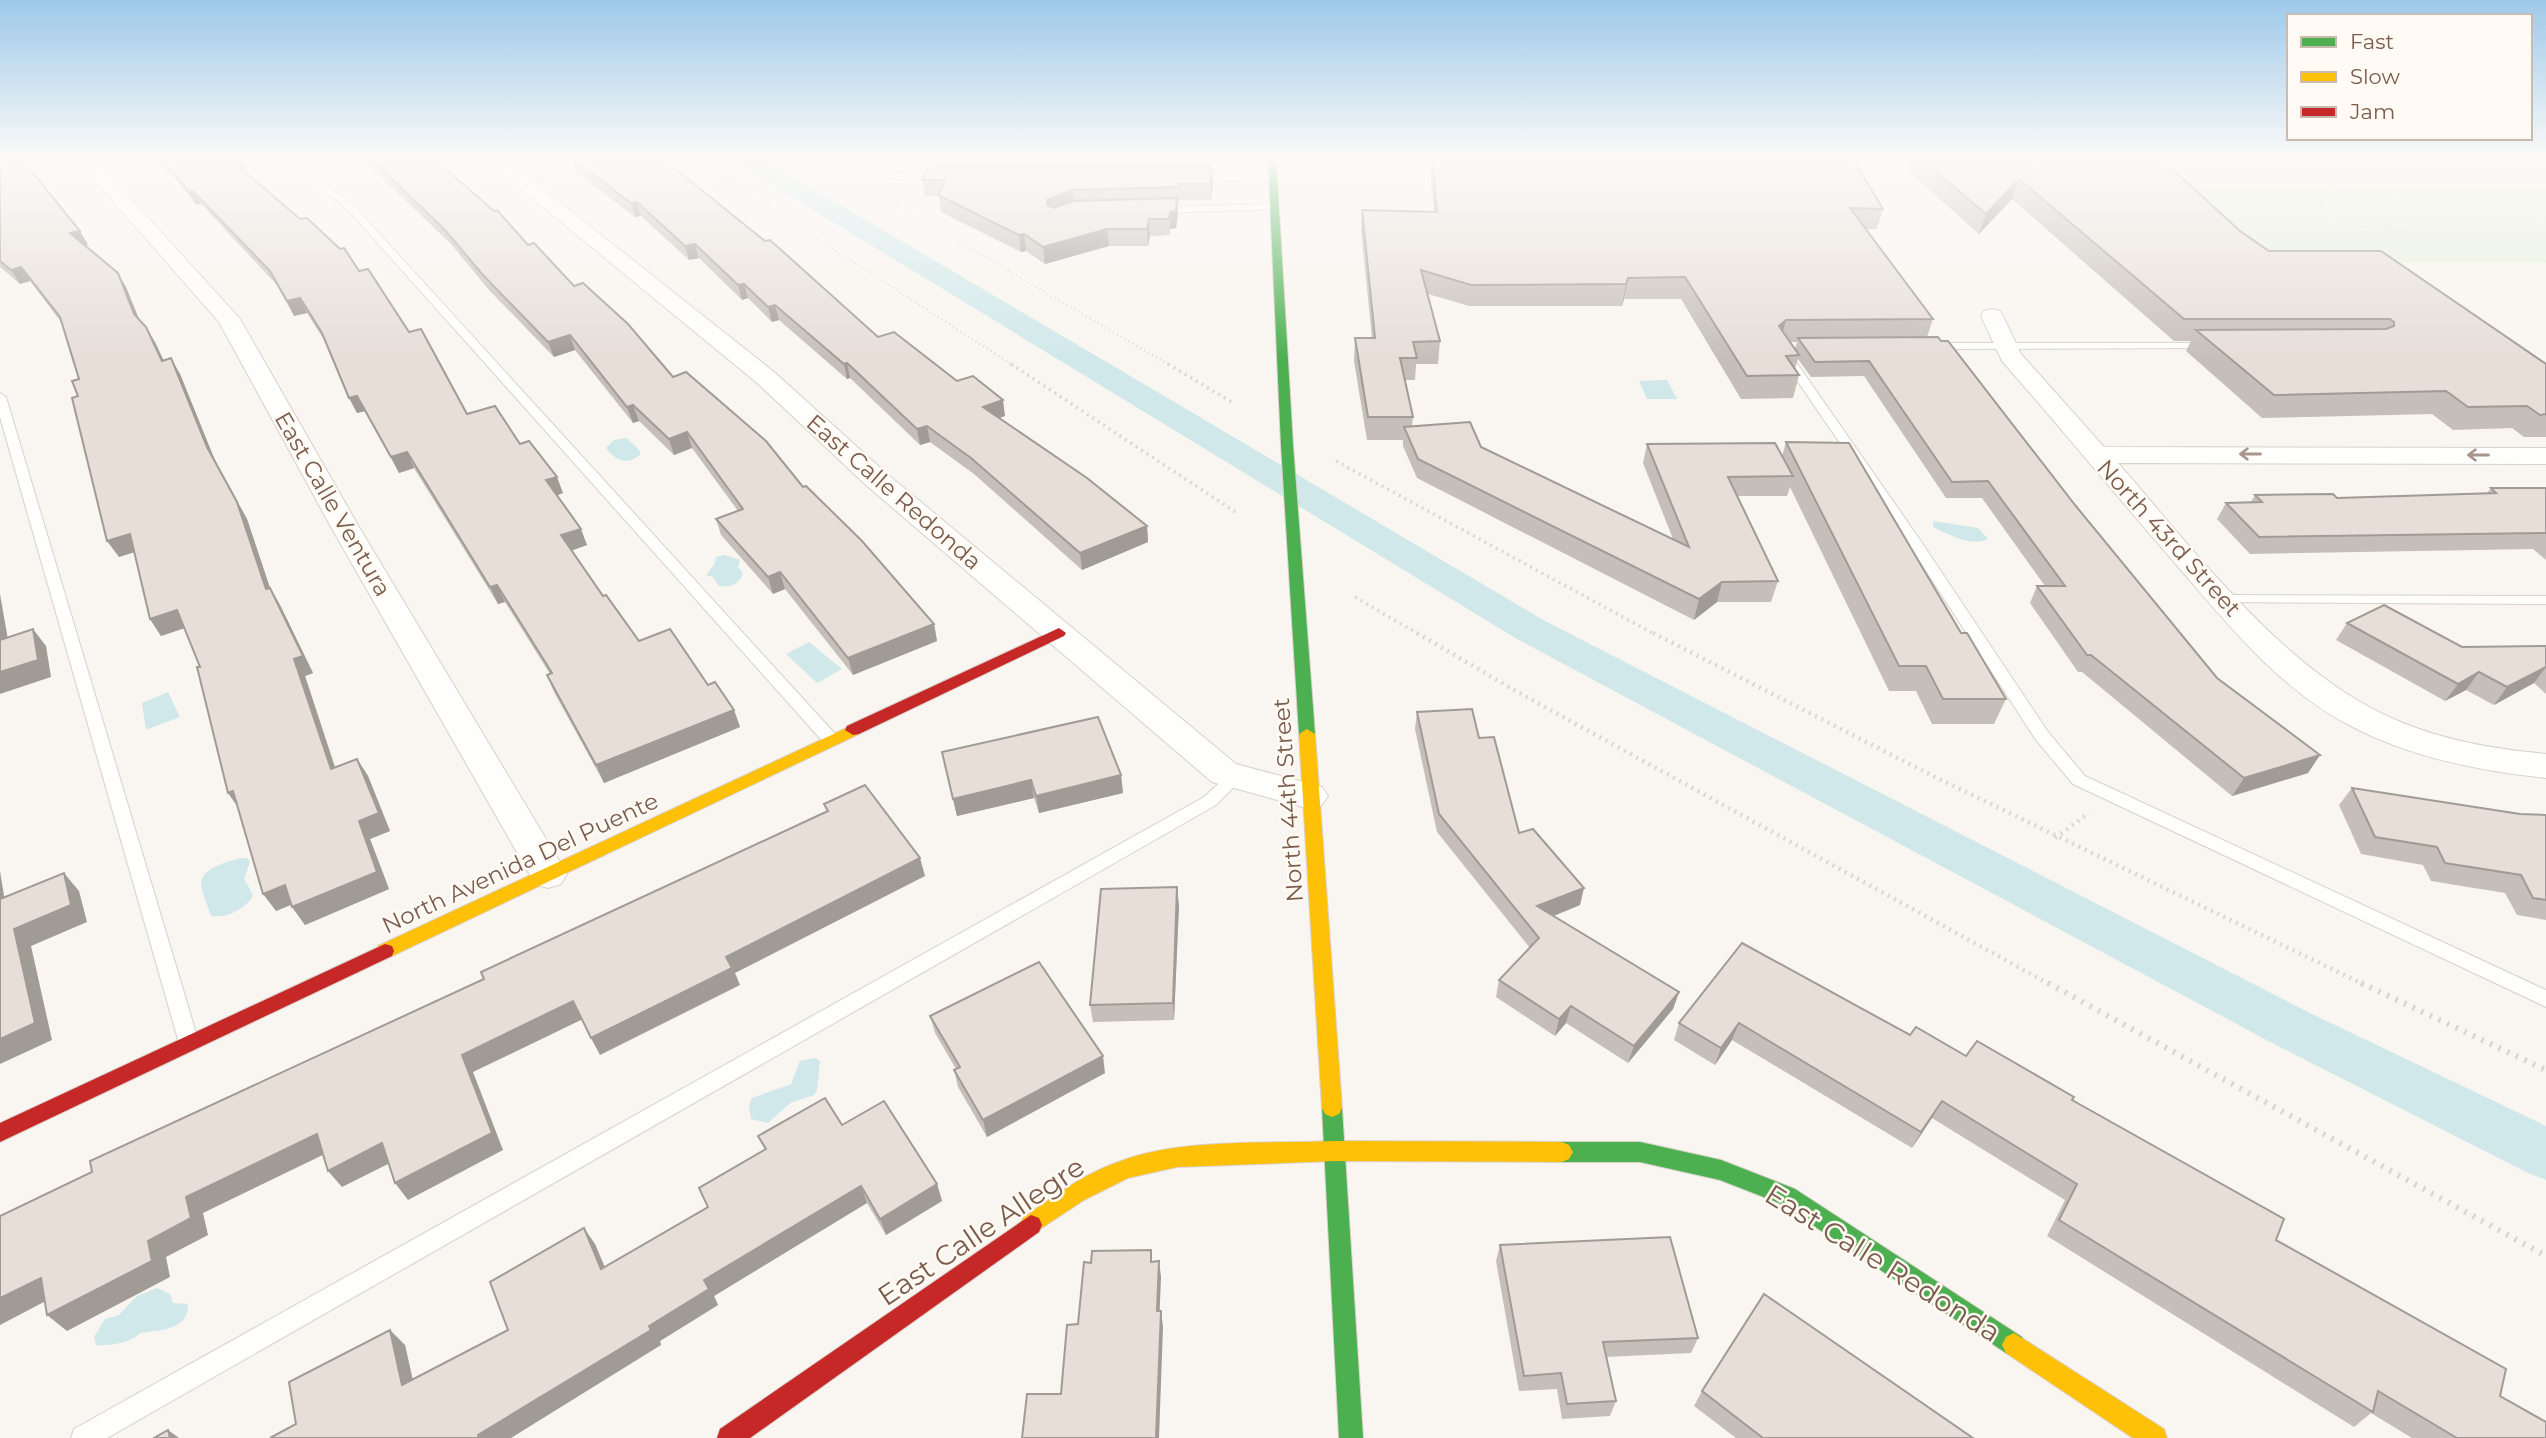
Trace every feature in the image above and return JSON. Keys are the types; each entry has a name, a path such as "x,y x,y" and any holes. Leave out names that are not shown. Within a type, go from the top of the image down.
{"main road":[{"name":"North 44th Street","path":"1277,225 1287,445 1335,1151 1351,1438"},
{"name":"North Avenida Del Puente","path":"0,1133 1059,633"},
{"name":"East Calle Allegre","path":"729,1438 1076,1193 1124,1169 1177,1157 1335,1151"},
{"name":"East Calle Redonda","path":"1335,1151 1640,1152 1721,1170 1787,1196 2155,1438"}],"street":[{"name":"East Calle Ventura","path":"144,225 229,319 345,527 548,874"},
{"name":"East Calle Redonda","path":"576,225 765,377 876,480 1214,766 1235,778 1310,796"},
{"name":"North 43rd Street","path":"1992,316 2004,346 2104,465 2268,649 2310,685 2337,704 2380,725 2442,749 2509,763 2546,766"},
{"path":"2315,455 2339,477"},
{"path":"2104,465 2315,455 2546,456"},
{"path":"2104,465 2339,477 2546,477"}],"lane":[{"path":"367,225 831,740"},
{"path":"1923,346 2222,346"},
{"path":"1794,347 1781,348 1912,537 2042,736 2079,780 2546,999"},
{"path":"0,397 190,1045"},
{"path":"2222,599 2546,600"},
{"path":"83,1438 1210,802 1235,778"}],"path":[{"path":"795,225 1237,513"},
{"path":"931,225 1235,404"},
{"path":"2358,225 2407,230 2432,225"},
{"path":"1336,461 1529,568 1811,717 2055,838 2546,1070"},
{"path":"1355,597 1514,690 2546,1256"},
{"path":"2055,838 2112,795"}],"green space":[{"path":"2228,225 2546,225 2546,263 2274,262"}],"water":[{"path":"1667,380 1677,399 1647,399 1639,381"},
{"path":"627,438 640,451 640,455 635,458 621,460 606,448 614,440"},
{"path":"1933,521 1978,528 1988,539 1974,542 1960,539 1933,527"},
{"path":"724,555 740,560 738,567 743,573 734,584 719,586 713,577 706,575 714,565 716,557"},
{"path":"809,642 842,669 817,683 786,654"},
{"path":"168,692 180,717 146,730 142,703"},
{"path":"247,858 250,862 245,880 253,896 235,912 211,916 201,884 202,878 216,866"},
{"path":"815,1058 820,1061 814,1095 790,1103 768,1123 751,1119 749,1105 752,1098 791,1084 800,1061"},
{"path":"157,1288 170,1294 173,1303 188,1304 187,1313 178,1324 163,1330 140,1333 126,1341 96,1345 94,1337 105,1319 119,1315 137,1296"}],"building":[{"path":"0,225 75,225 80,231 70,233 118,273 134,314 146,327 162,361 171,358 207,447 237,502 266,589 270,588 303,656 294,659 331,769 357,759 379,813 359,821 377,872 292,907 285,885 263,894 233,791 228,793 197,667 200,667 177,610 150,619 130,534 107,541 72,398 78,396 72,381 79,379 60,317 21,267 11,270 0,261"},
{"path":"226,225 315,225 340,249 344,248 359,271 368,269 409,332 421,329 467,414 495,406 520,444 529,441 557,477 546,480 581,529 561,535 603,596 606,595 639,641 670,629 708,685 715,682 734,710 596,765 547,675 552,673 497,585 490,587 407,452 391,457 357,396 349,398 322,333 300,298 287,301 270,271"},
{"path":"440,225 510,225 528,245 534,243 574,286 583,283 628,324 673,377 686,372 766,441 803,487 806,486 862,541 934,624 848,658 780,572 768,577 716,519 743,509 687,432 669,439 633,405 627,407 570,335 548,342 482,274"},
{"path":"662,225 745,225 765,241 770,240 878,337 894,332 957,381 973,376 1003,400 983,407 1087,478 1147,526 1080,553 971,458 927,426 917,429 847,363 844,364 775,305 768,307 744,284 738,285 695,244 685,246"},
{"path":"999,225 1148,225 1147,229 1107,229 1043,247 1024,234 1019,235"},
{"path":"1364,225 1863,225 1933,319 1786,320 1779,326 1799,355 1786,356 1799,375 1747,376 1685,277 1628,278 1626,284 1471,285 1421,270 1440,341 1413,342 1417,358 1400,358 1413,417 1368,417 1355,338 1375,338"},
{"path":"2073,225 2234,225 2269,251 2381,251 2546,364 2546,414 2540,415 2527,406 2468,407 2446,391 2274,395 2196,330 2386,329 2394,326 2390,319 2184,319"},
{"path":"1938,337 1941,341 1948,341 2075,505 2217,678 2320,755 2244,778 2091,655 2087,655 2037,586 2065,586 1988,481 1952,482 1869,361 1815,362 1798,338"},
{"path":"1470,422 1481,447 1689,547 1647,444 1775,443 1793,476 1728,477 1778,581 1722,582 1699,599 1418,459 1404,427"},
{"path":"1786,442 1849,443 1961,633 1967,633 2006,699 1943,699 1926,666 1899,666"},
{"path":"2491,488 2546,488 2546,533 2259,537 2226,503 2262,502 2255,495 2333,494 2337,498 2496,493"},
{"path":"2384,605 2462,647 2546,646 2546,667 2507,687 2479,672 2458,684 2347,623"},
{"path":"33,629 38,660 0,672 0,640"},
{"path":"1472,709 1479,738 1494,737 1519,833 1533,829 1584,888 1537,906 1679,992 1634,1046 1571,1006 1559,1019 1499,980 1539,938 1439,814 1417,712"},
{"path":"1098,717 1121,775 1036,796 1031,780 953,799 942,752"},
{"path":"865,785 920,858 726,957 732,968 591,1038 573,1001 462,1055 492,1133 395,1183 382,1143 328,1171 317,1134 186,1197 191,1218 148,1241 152,1261 47,1315 41,1278 0,1298 0,1216 92,1172 90,1161 484,979 481,972 828,811 824,804"},
{"path":"2352,788 2520,814 2546,815 2546,900 2533,898 2521,875 2445,863 2437,847 2375,837"},
{"path":"64,873 71,905 14,929 35,1023 0,1039 0,899"},
{"path":"1177,887 1173,1003 1090,1005 1101,889"},
{"path":"1742,943 1910,1035 1916,1027 1966,1056 1977,1041 2074,1097 2072,1100 2284,1219 2276,1240 2506,1369 2500,1396 2546,1422 2546,1438 2457,1438 2378,1391 2373,1412 2059,1220 2077,1184 1942,1101 1921,1132 1739,1023 1721,1048 1679,1023"},
{"path":"1039,962 1103,1056 983,1120 954,1070 960,1067 930,1016"},
{"path":"825,1098 842,1125 884,1101 937,1184 880,1219 861,1186 704,1280 709,1289 649,1326 651,1330 478,1435 479,1438 270,1438 296,1424 289,1382 390,1330 402,1385 508,1330 490,1282 584,1228 601,1269 708,1207 699,1188 766,1149 758,1136"},
{"path":"1670,1237 1698,1338 1603,1342 1616,1401 1567,1404 1561,1373 1524,1376 1500,1245"},
{"path":"1151,1250 1151,1262 1159,1261 1157,1311 1161,1311 1156,1438 1022,1438 1027,1394 1061,1394 1067,1325 1078,1324 1084,1262 1091,1263 1092,1251"},
{"path":"1764,1294 1973,1438 1763,1438 1702,1391"},
{"path":"168,1430 170,1438 154,1438"}],"waterway":[{"path":"856,225 1531,630 2293,1029 2546,1154"}],"traffic: fast":[{"path":"1276,225 1287,445 1307,734"},
{"path":"1332,1108 1351,1438"},
{"path":"1562,1152 1640,1152 1721,1170 1787,1196 2014,1345"}],"traffic: slow":[{"path":"385,951 853,730"},
{"path":"1307,734 1332,1108"},
{"path":"1031,1225 1076,1193 1124,1169 1177,1157 1335,1151 1562,1152"},
{"path":"2014,1345 2155,1438"}],"traffic: jam":[{"path":"853,730 1059,633"},
{"path":"0,1133 385,951"},
{"path":"729,1438 1031,1225"}]}
